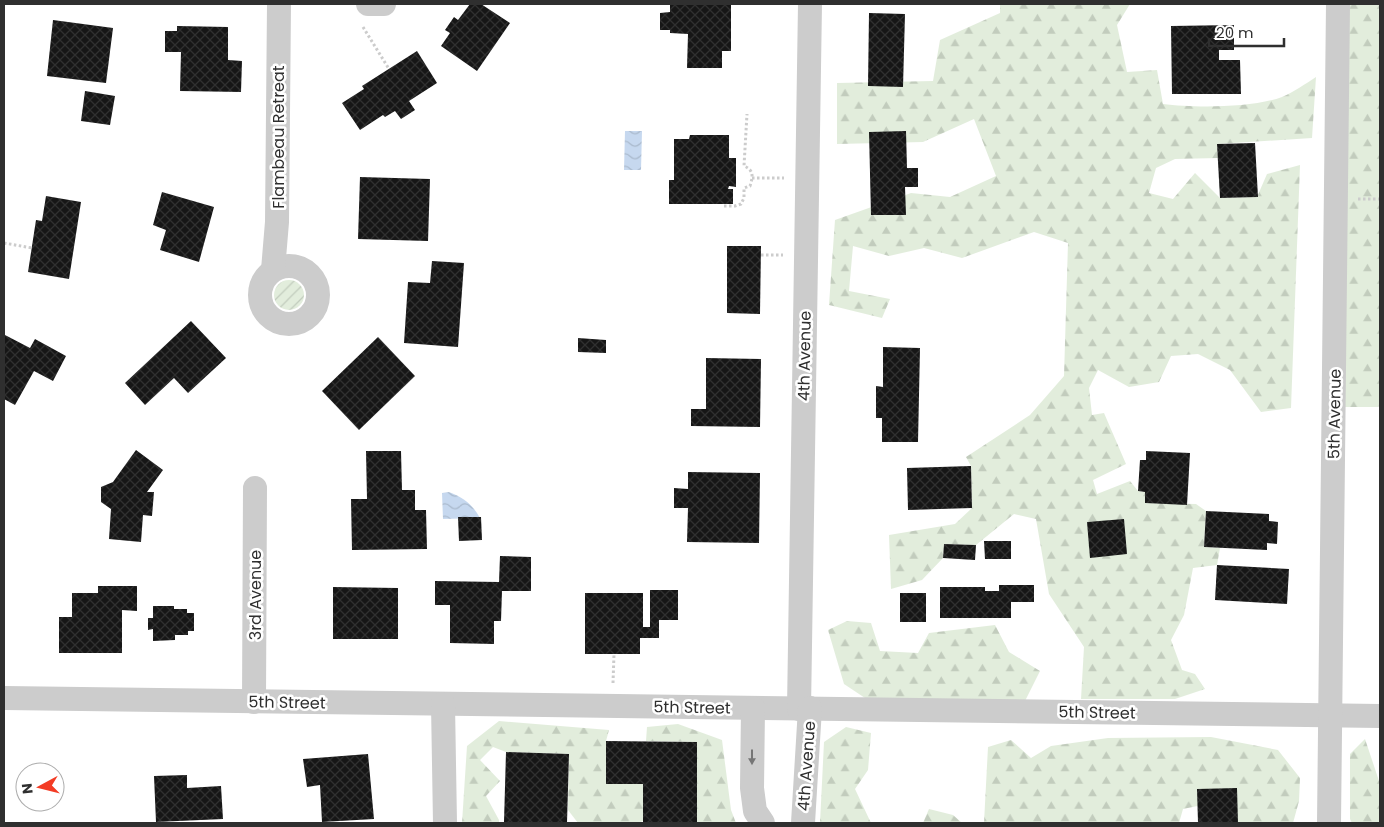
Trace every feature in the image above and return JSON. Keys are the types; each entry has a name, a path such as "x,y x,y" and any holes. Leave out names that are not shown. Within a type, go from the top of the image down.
{"street":[{"name":"Flambeau Retreat","path":"273,270 277,222 279,4"},
{"path":"364,14 384,4"},
{"name":"4th Avenue","path":"803,823 807,179 810,4"},
{"name":"5th Avenue","path":"1329,823 1338,4"},
{"name":"3rd Avenue","path":"254,702 255,488"},
{"name":"5th Street","path":"4,698 1380,716"},
{"path":"443,704 445,823"},
{"path":"753,708 752,788 755,811 763,823"}],"path":[{"path":"364,14 389,69"},
{"path":"724,206 741,204 744,198 744,188 750,186 752,178 749,168 744,166 747,114"},
{"path":"752,178 807,179"},
{"path":"1355,199 1380,199"},
{"path":"4,243 32,248"}],"green space":[{"path":"1000,4 1130,4 1117,25 1127,72 1157,70 1163,104 1207,106 1240,105 1270,101 1282,97 1316,77 1312,138 1217,144 1218,158 1175,159 1156,168 1149,193 1173,199 1195,173 1220,198 1257,197 1267,174 1300,165 1291,408 1261,412 1230,370 1198,354 1171,356 1159,382 1129,387 1098,370 1089,388 1092,415 1104,413 1126,464 1093,480 1097,494 1130,481 1138,491 1145,492 1145,503 1196,504 1206,511 1204,547 1220,548 1217,565 1193,568 1184,615 1171,640 1182,670 1195,674 1205,689 1175,699 1081,699 1084,647 1049,594 1036,519 1014,514 976,545 944,544 943,558 922,580 891,589 889,535 955,524 972,508 971,466 966,457 1030,415 1064,376 1068,243 1034,232 962,258 924,248 889,256 853,246 849,291 890,299 882,318 829,305 835,220 911,193 950,197 996,176 974,119 923,142 837,144 837,83 933,81 940,40 1000,13"},
{"path":"1349,4 1380,4 1380,405 1378,407 1343,407"},
{"path":"289,280 300,284 304,295 300,306 289,310 278,306 274,295 278,284"},
{"path":"847,621 871,623 880,651 918,653 929,633 995,625 1009,652 1040,671 1025,701 871,702 844,684 828,630"},
{"path":"499,721 609,730 606,741 606,784 643,784 643,821 638,823 578,823 568,810 569,754 506,752 493,747 480,760 500,781 486,796 499,823 462,823 467,746"},
{"path":"678,724 722,740 731,810 736,823 697,823 697,742 646,741 647,727"},
{"path":"846,727 871,733 868,770 855,789 871,823 820,823 824,742"},
{"path":"1211,737 1278,750 1300,778 1299,801 1293,823 1212,823 1212,803 1183,809 1179,823 984,823 988,747 1011,740 1031,758 1051,746 1108,738"},
{"path":"1365,739 1380,784 1380,823 1352,823 1350,819 1350,754"},
{"path":"929,809 953,815 962,823 923,823"}],"water":[{"path":"625,131 642,131 641,170 624,170"},
{"path":"449,492 467,502 480,518 443,519 442,493"}],"building":[{"path":"470,4 481,4 510,23 477,71 441,46 450,33 445,30 454,17 458,20"},
{"path":"670,4 731,4 731,51 722,51 722,68 687,68 688,34 670,33 670,30 660,30 660,13 670,12"},
{"path":"869,13 905,14 903,87 868,86"},
{"path":"53,20 113,28 106,83 47,76"},
{"path":"1234,25 1234,50 1219,50 1219,60 1240,60 1241,94 1172,94 1171,26"},
{"path":"177,26 228,27 228,60 242,61 241,92 180,91 181,52 165,52 165,31 177,31"},
{"path":"417,51 437,83 409,101 415,110 401,119 395,111 385,117 383,115 360,130 342,103 364,89 362,86"},
{"path":"85,91 115,96 110,125 81,121"},
{"path":"906,131 907,168 918,168 918,187 905,187 906,215 871,215 869,132"},
{"path":"690,135 729,135 729,158 736,158 736,187 729,186 728,189 733,189 733,204 669,204 669,180 674,180 674,139 689,139"},
{"path":"1255,143 1258,197 1220,198 1217,144"},
{"path":"360,177 430,179 428,241 358,239"},
{"path":"162,192 214,207 199,262 160,250 166,230 153,225"},
{"path":"46,196 81,202 69,279 28,272 36,220 42,221"},
{"path":"727,246 761,246 760,314 727,313"},
{"path":"432,261 464,263 458,347 404,343 408,282 430,283"},
{"path":"191,321 226,358 188,393 174,378 145,405 125,383"},
{"path":"5,335 30,348 35,339 66,356 53,381 34,371 15,405 4,399"},
{"path":"378,337 415,376 359,430 322,391"},
{"path":"578,338 606,340 606,353 578,352"},
{"path":"883,347 920,348 918,442 882,442 882,418 876,418 876,386 883,387"},
{"path":"706,358 761,359 760,427 691,426 691,409 706,409"},
{"path":"136,450 163,470 147,492 154,492 152,516 143,515 141,542 109,539 111,509 101,502 101,487 113,482"},
{"path":"366,451 401,451 402,490 415,490 415,510 426,510 427,549 352,550 351,499 367,499"},
{"path":"1146,451 1190,453 1187,505 1145,503 1145,492 1138,491 1140,460 1146,460"},
{"path":"971,466 972,508 908,510 907,468"},
{"path":"688,472 760,473 759,543 687,542 688,508 674,508 674,488 688,489"},
{"path":"1206,511 1269,514 1269,521 1278,522 1277,544 1267,543 1267,550 1204,547"},
{"path":"458,517 481,517 482,540 459,541"},
{"path":"1124,519 1127,554 1090,558 1087,522"},
{"path":"984,541 1011,541 1011,559 985,559"},
{"path":"944,544 976,545 975,560 943,558"},
{"path":"500,556 531,557 531,591 502,591 501,621 494,621 494,644 450,643 450,605 435,605 435,581 499,582"},
{"path":"1217,565 1289,569 1287,604 1215,600"},
{"path":"999,585 1034,585 1034,602 1011,602 1011,618 940,618 940,587 985,587 985,591 999,591"},
{"path":"98,586 137,586 137,611 122,610 122,653 59,653 59,617 72,617 72,593 98,593"},
{"path":"333,587 398,588 398,639 333,639"},
{"path":"650,590 678,590 678,620 659,620 659,638 640,638 640,654 585,654 585,593 643,593 643,627 650,627"},
{"path":"900,593 926,593 926,622 900,622"},
{"path":"153,606 174,606 174,609 187,609 187,613 194,613 194,631 188,631 188,635 175,635 175,640 153,641 153,629 148,630 148,618 153,618"},
{"path":"606,741 697,742 697,823 643,823 643,784 606,784"},
{"path":"506,752 569,754 567,823 504,822"},
{"path":"368,754 374,819 322,822 320,785 307,787 303,759"},
{"path":"187,775 187,788 221,786 223,819 156,822 154,776"},
{"path":"1237,788 1238,823 1198,823 1197,789"}]}
